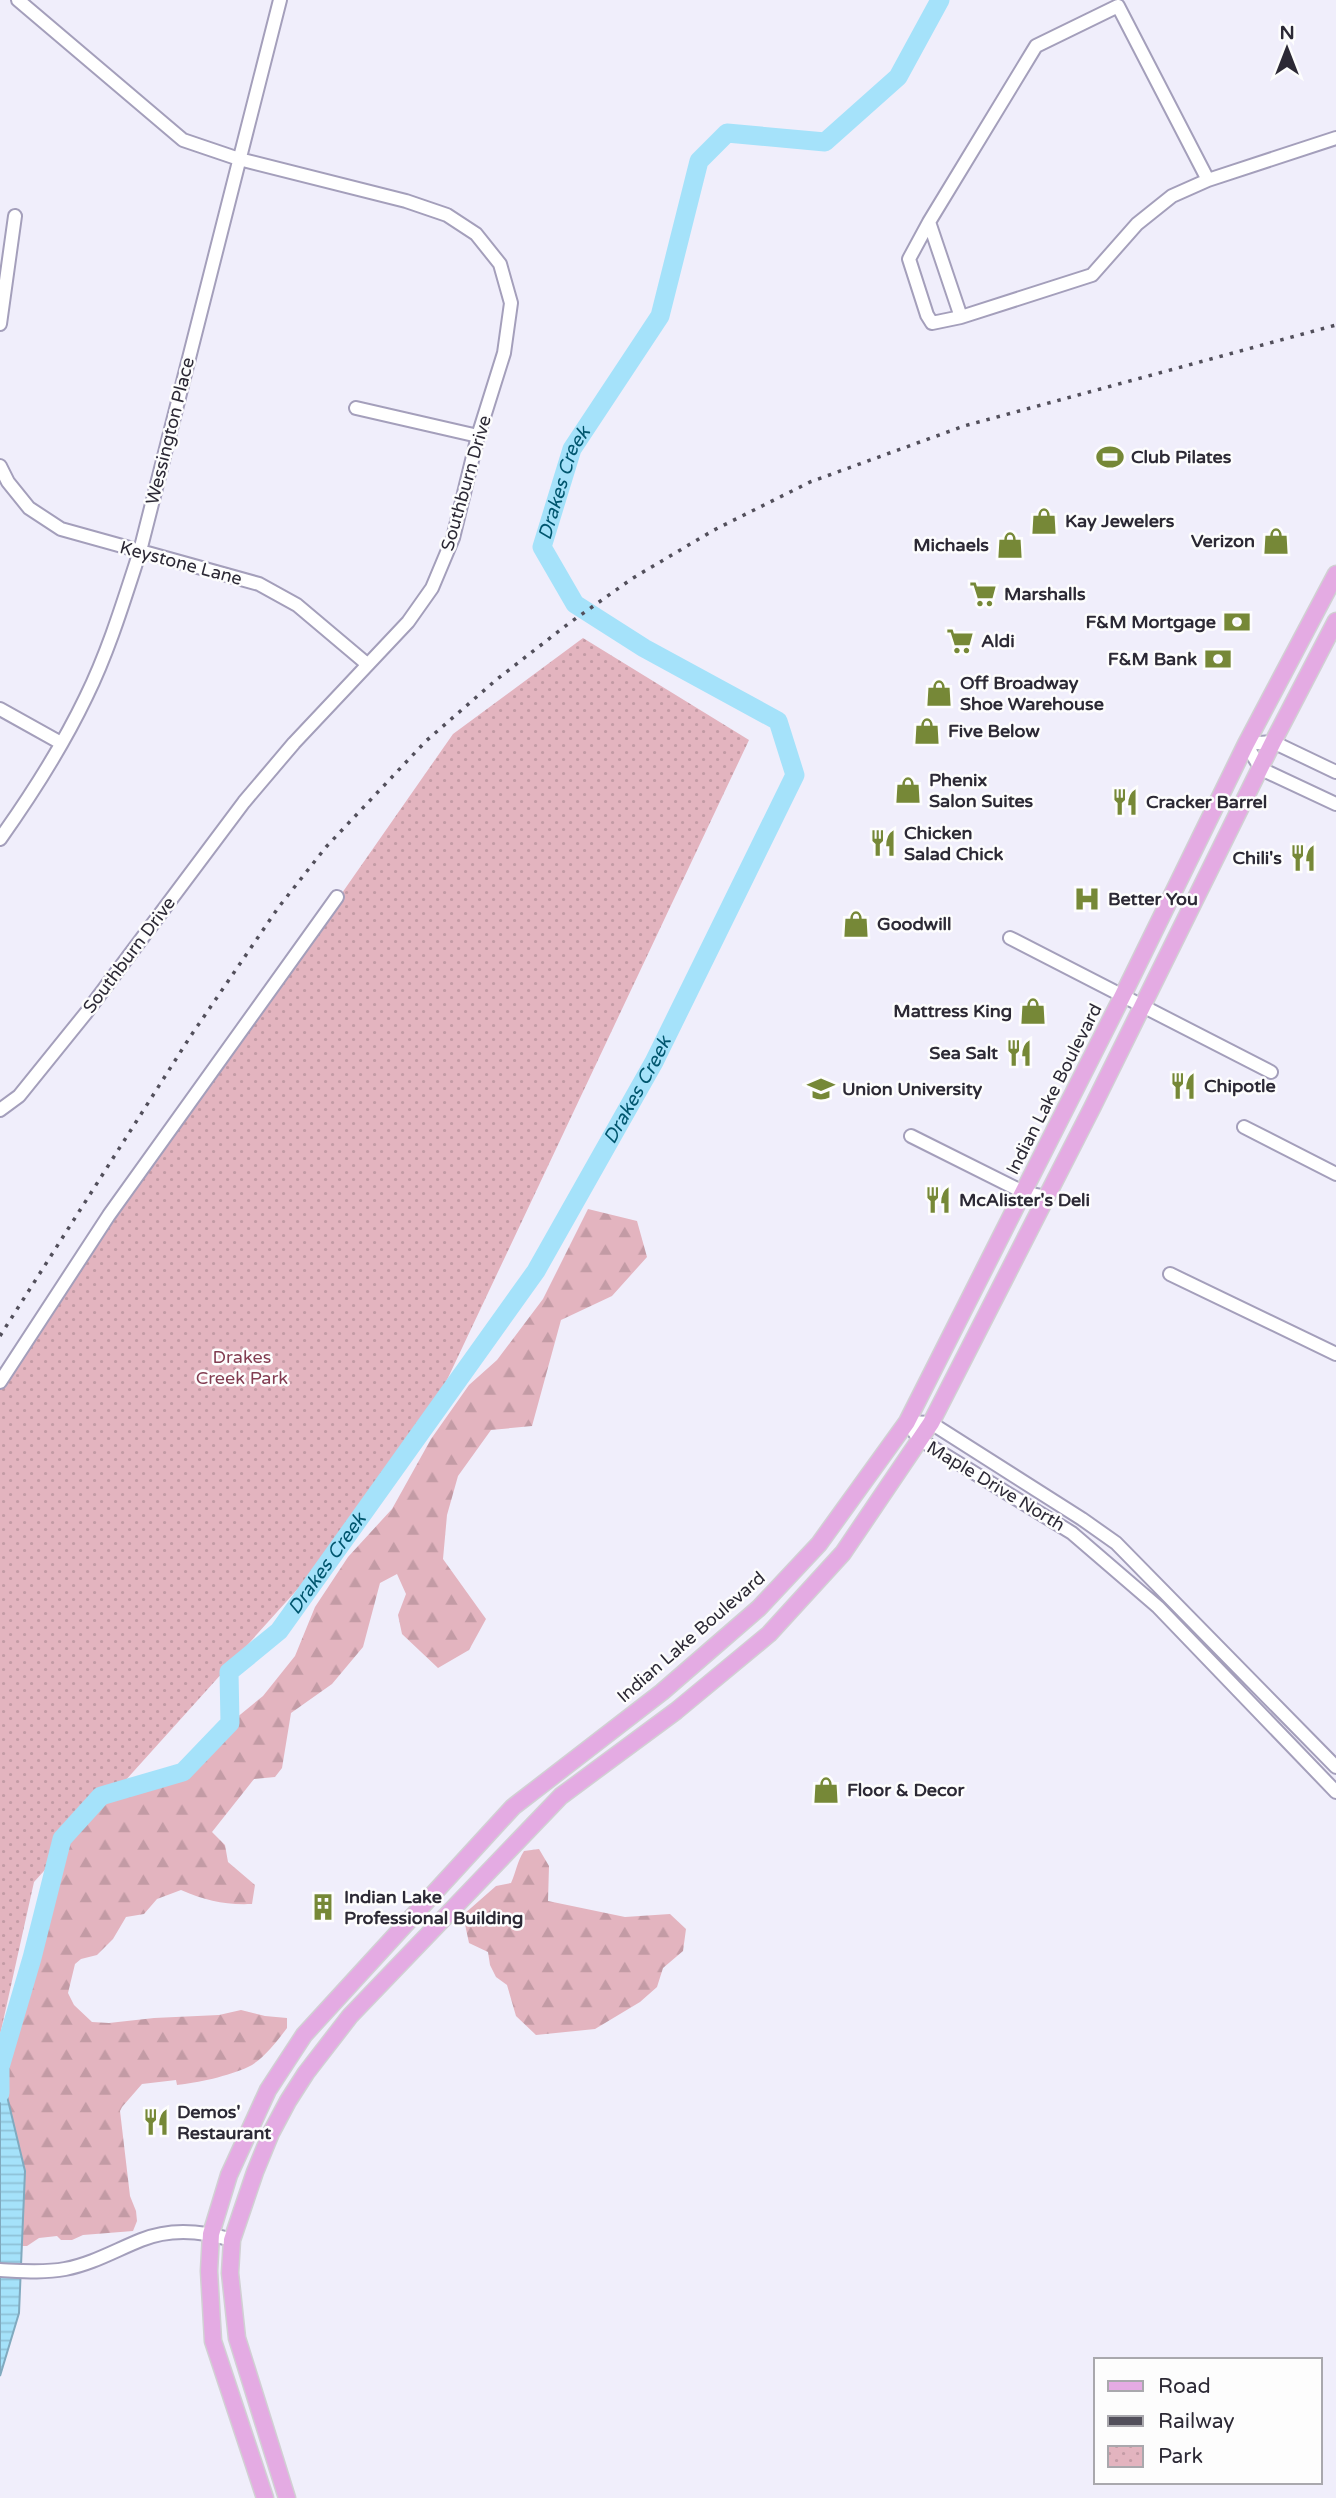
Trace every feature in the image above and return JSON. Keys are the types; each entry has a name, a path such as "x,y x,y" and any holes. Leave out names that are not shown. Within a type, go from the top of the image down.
{"main road":[{"name":"Indian Lake Boulevard","path":"265,2498 213,2341 209,2271 211,2234 229,2175 268,2090 304,2035 513,1807 662,1692 759,1608 819,1544 907,1422 1123,995 1246,744 1336,574"},
{"path":"288,2498 237,2338 230,2273 232,2240 255,2172 288,2101 350,2016 561,1796 676,1710 769,1634 843,1552 931,1423 1336,621"},
{"path":"405,1926 421,1941"}],"street":[{"name":"Southburn Drive","path":"0,1110 19,1096 86,1013 244,802 294,743 408,622 432,588 453,538 478,436 504,353 511,303 500,264 476,234 447,215 406,201 239,159 183,140 18,0"},
{"name":"Wessington Place","path":"0,839 37,785 87,696 117,621 140,551 280,0"},
{"path":"1208,180 1118,6 1036,46 909,259 927,315 932,323 961,317 1092,275 1137,224 1172,196 1208,180 1336,138"},
{"path":"0,324 15,216"},
{"path":"929,222 961,317"},
{"path":"356,408 478,436"},
{"name":"Keystone Lane","path":"0,466 8,482 29,508 61,529 259,584 297,606 367,664"},
{"path":"0,709 61,743"},
{"path":"1336,772 1273,742 1246,744 1261,769 1336,804"},
{"path":"0,1382 113,1210 337,897"},
{"path":"1010,938 1271,1072"},
{"path":"1244,1127 1336,1174"},
{"path":"911,1136 1023,1192 1046,1197"},
{"path":"1170,1274 1336,1354"},
{"name":"Maple Drive North","path":"907,1422 931,1423 1116,1543 1336,1767"},
{"name":"Maple Drive North","path":"907,1422 919,1439 1072,1533 1158,1607 1336,1792"},
{"path":"1072,1533 1082,1519"},
{"path":"1158,1607 1168,1598"},
{"path":"1303,1757 1313,1745"},
{"path":"0,2270 64,2270 89,2263 145,2238 162,2234 211,2234 232,2240"}],"green space":[{"name":"Drakes Creek Park","path":"583,638 749,740 404,1471 34,1882 0,2035 0,1383 453,734"},
{"path":"588,1209 637,1221 647,1257 612,1296 561,1320 532,1426 491,1430 458,1476 447,1515 443,1559 486,1619 469,1650 438,1668 402,1634 398,1615 406,1594 397,1574 380,1583 363,1647 332,1684 291,1713 282,1768 275,1777 254,1779 212,1832 225,1845 228,1862 255,1885 252,1904 216,1902 181,1890 157,1899 144,1914 126,1917 113,1939 97,1955 81,1959 75,1964 68,1993 74,2005 92,2022 219,2015 241,2010 287,2018 287,2028 264,2055 248,2067 194,2083 177,2085 176,2080 142,2084 122,2107 120,2111 130,2196 137,2221 133,2231 83,2235 72,2240 61,2240 57,2236 39,2238 27,2246 21,2246 25,2171 0,2067 32,1958 62,1839 101,1796 184,1772 230,1723 263,1696 295,1656 315,1607 348,1557 392,1509 431,1439 469,1385 497,1360 543,1299"},
{"path":"539,1849 549,1866 548,1901 625,1917 670,1914 686,1929 683,1951 663,1968 657,1987 640,2002 595,2029 536,2035 516,2016 507,1985 496,1977 488,1952 469,1943 463,1915 496,1886 511,1883 524,1851"}],"water":[{"path":"0,2067 25,2171 19,2313 0,2376"}],"waterway":[{"name":"Drakes Creek","path":"0,2093 0,2067 32,1958 62,1839 101,1796 183,1772 230,1723 229,1672 279,1631 536,1271 654,1062 795,775 778,721 644,648 575,604 542,547 572,449 660,316 699,161 727,133 825,142 898,77 940,0"}],"railway":[{"path":"0,1336 190,1037 278,908 326,847 426,741 496,680 568,624 633,578 714,530 810,482 964,426 1336,325"}],"place":[{"name":"Club Pilates","path":"1110,457"},
{"name":"Kay Jewelers","path":"1044,521"},
{"name":"Verizon","path":"1276,541"},
{"name":"Michaels","path":"1010,545"},
{"name":"Marshalls","path":"983,594"},
{"name":"F&M Mortgage","path":"1237,622"},
{"name":"Aldi","path":"960,641"},
{"name":"F&M Bank","path":"1218,659"},
{"name":"Off Broadway Shoe Warehouse","path":"939,693"},
{"name":"Five Below","path":"927,731"},
{"name":"Phenix Salon Suites","path":"908,790"},
{"name":"Cracker Barrel","path":"1125,802"},
{"name":"Chicken Salad Chick","path":"883,843"},
{"name":"Chili's","path":"1303,858"},
{"name":"Better You","path":"1087,899"},
{"name":"Goodwill","path":"856,924"},
{"name":"Mattress King","path":"1033,1011"},
{"name":"Sea Salt","path":"1019,1053"},
{"name":"Chipotle","path":"1183,1086"},
{"name":"Union University","path":"821,1089"},
{"name":"McAlister's Deli","path":"938,1200"},
{"name":"Floor & Decor","path":"826,1790"},
{"name":"Indian Lake Professional Building","path":"323,1907"},
{"name":"Demos' Restaurant","path":"156,2122"}]}
